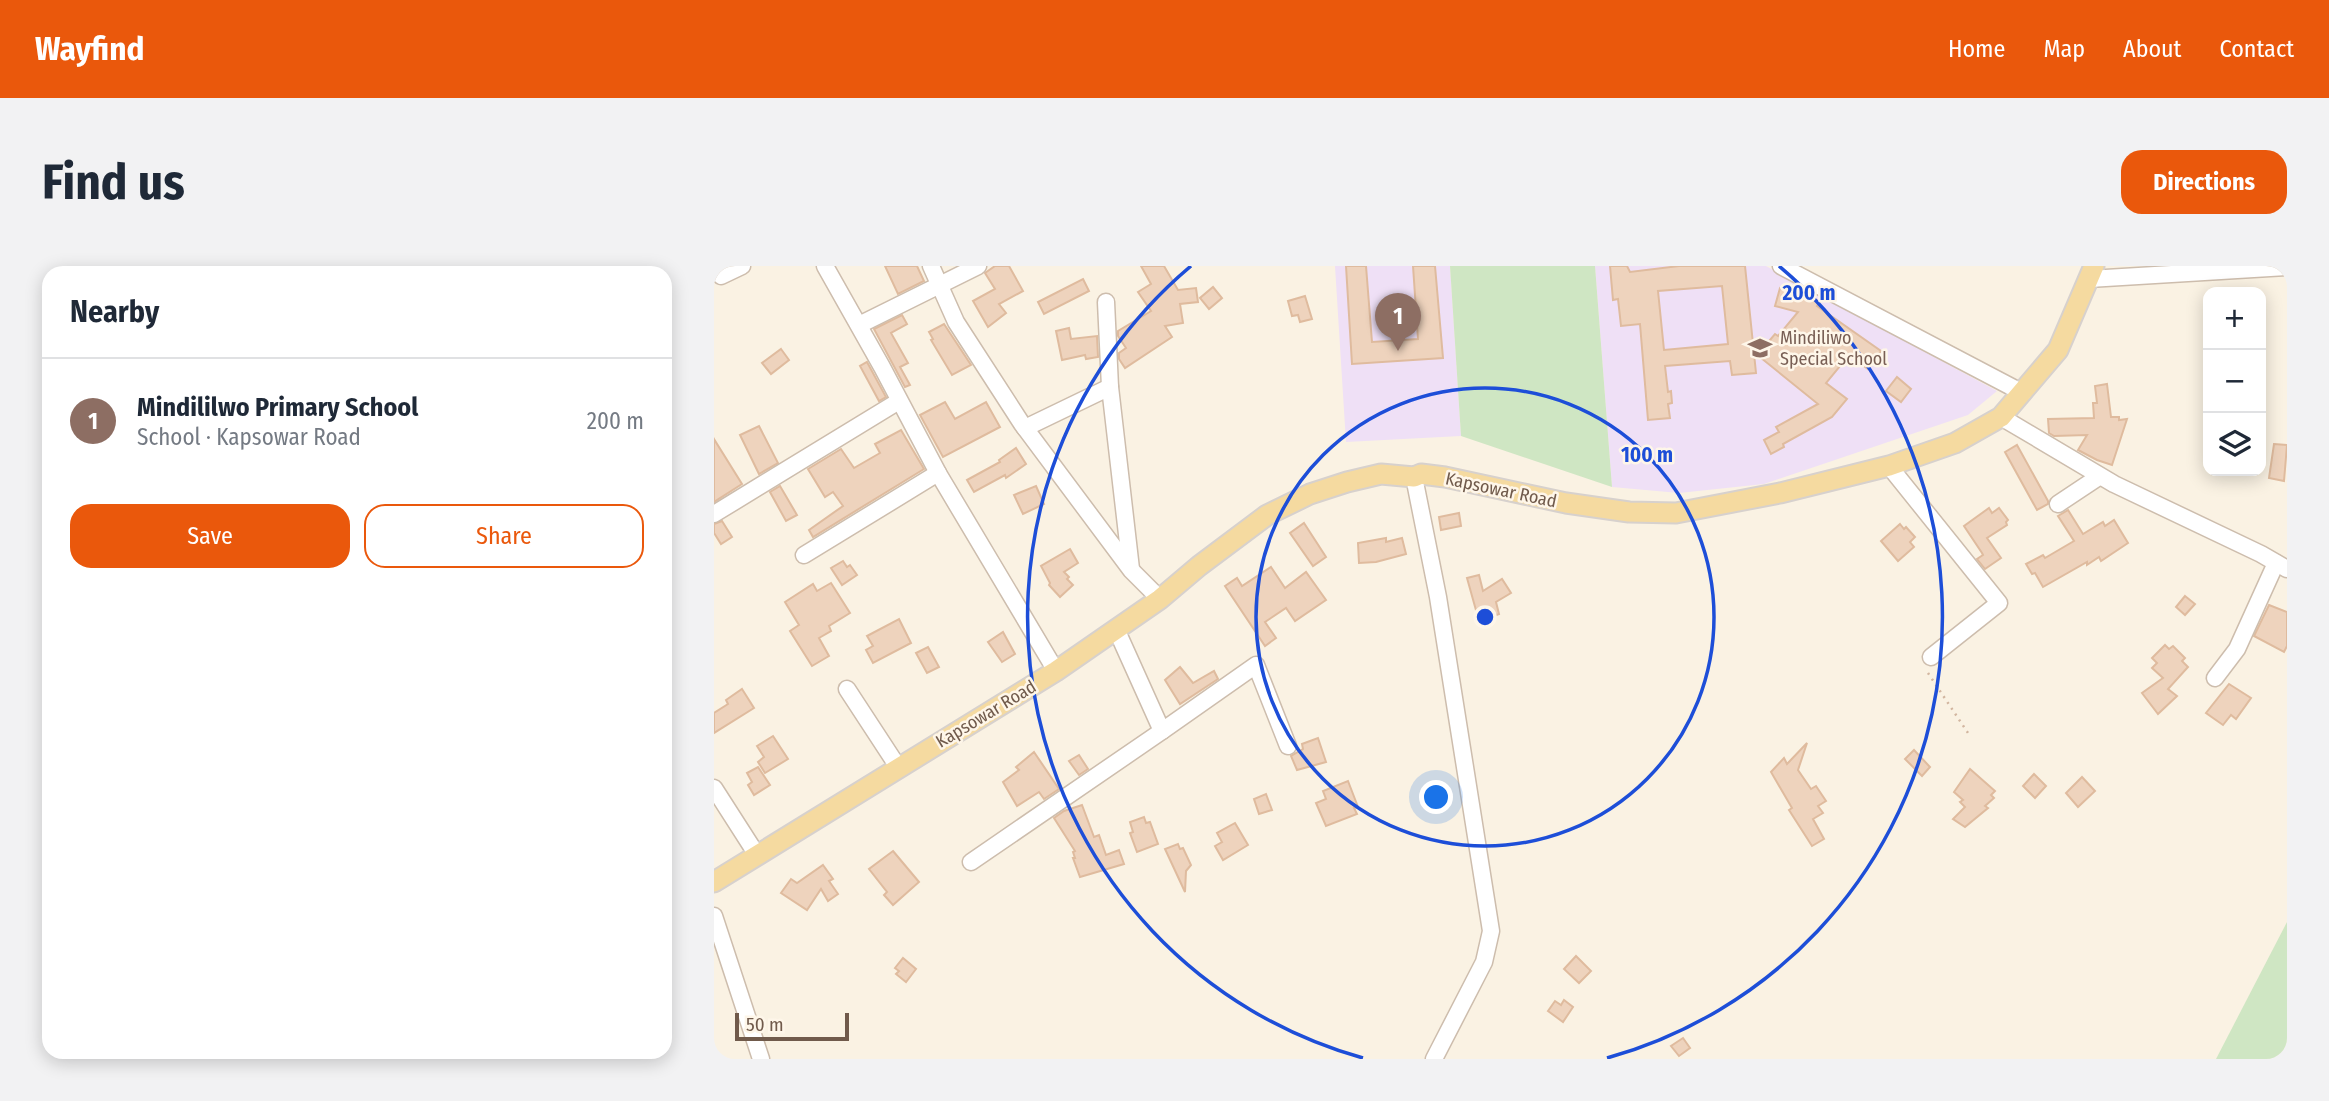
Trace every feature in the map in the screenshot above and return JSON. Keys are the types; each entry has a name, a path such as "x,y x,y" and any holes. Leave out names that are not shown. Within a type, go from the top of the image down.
{"main road":[{"name":"Kapsowar Road","path":"714,882 1056,671 1117,631 1267,515 1310,494 1381,474 1414,477 1421,474 1578,505 1629,512 1676,513 1780,493 1889,466 1955,443 2001,417 2057,350 2092,272"}],"street":[{"path":"715,266 721,276 742,266"},
{"path":"825,266 938,473 1056,671"},
{"path":"931,266 956,323 1025,428 1131,570 1160,598"},
{"path":"859,325 978,266"},
{"path":"1781,266 2023,393"},
{"path":"2092,272 2287,267"},
{"path":"1106,302 1110,387 1131,570"},
{"path":"1025,428 1110,387"},
{"path":"714,514 900,401"},
{"path":"2001,417 2099,476 2281,566 2237,649 2215,678"},
{"path":"1889,466 1999,603 1931,657"},
{"path":"804,555 938,473"},
{"path":"2058,504 2099,476"},
{"path":"1414,477 1438,597 1491,930 1484,962 1434,1059"},
{"path":"1117,631 1162,731"},
{"path":"971,862 1256,665 1288,746"},
{"path":"846,689 898,767"},
{"path":"714,788 757,855"},
{"path":"714,916 761,1059"}],"path":[{"path":"1931,657 1925,669 1968,733"}],"shaded area":[{"path":"1335,266 1450,266 1461,436 1346,442"},
{"name":"Mindiliwo Special School","path":"1595,266 1766,266 1997,391 1968,415 1764,484 1679,493 1612,487"}],"green space":[{"path":"1450,266 1595,266 1612,487 1461,436"},
{"path":"2287,922 2287,1059 2216,1059"}],"building":[{"path":"885,266 917,266 924,281 898,294"},
{"path":"995,266 1009,266 1023,291 999,304 1006,313 988,327 973,301 995,289 985,273"},
{"path":"1141,266 1164,266 1178,290 1196,288 1198,302 1180,304 1183,323 1165,326 1172,337 1125,368 1119,359 1119,353 1126,348 1118,336 1118,331 1151,311 1138,292 1151,284"},
{"path":"1346,266 1366,266 1372,342 1418,339 1413,266 1435,266 1443,358 1352,364"},
{"path":"1610,266 1627,266 1630,272 1679,266 1745,266 1756,373 1732,375 1730,361 1665,366 1668,392 1671,391 1672,403 1668,404 1670,418 1648,420 1640,324 1621,326 1618,299 1613,300","holes":["1722,286 1728,344 1664,350 1658,291"]},
{"path":"1083,279 1089,291 1044,314 1038,302"},
{"path":"1213,287 1222,298 1209,309 1200,298"},
{"path":"1790,287 1820,302 1817,306 1881,351 1868,369 1849,355 1826,383 1847,399 1832,417 1783,444 1784,447 1771,454 1764,440 1779,432 1776,427 1818,404 1761,358 1764,347 1775,334 1778,336 1798,312 1775,306 1780,288 1789,291"},
{"path":"1305,296 1312,319 1300,322 1298,315 1292,316 1288,301"},
{"path":"902,315 907,324 891,333 908,363 900,367 910,385 905,387 874,329"},
{"path":"944,324 971,365 952,375 929,332"},
{"path":"1069,328 1071,339 1097,336 1098,357 1086,359 1085,355 1062,360 1056,331"},
{"path":"781,349 789,360 771,374 762,363"},
{"path":"867,362 886,397 879,401 860,366"},
{"path":"1897,377 1911,389 1901,402 1886,391"},
{"path":"2107,384 2111,417 2127,419 2112,465 2078,450 2087,435 2054,436 2049,433 2048,419 2094,418 2093,403 2097,403 2095,386"},
{"path":"945,402 955,419 986,402 1000,427 943,457 920,415"},
{"path":"759,426 778,463 759,474 740,435"},
{"path":"901,430 924,469 813,537 809,530 843,506 833,492 825,497 808,469 841,449 854,468 880,453 875,444"},
{"path":"714,439 742,484 714,502"},
{"path":"2274,444 2287,445 2284,481 2269,478"},
{"path":"2017,445 2048,501 2048,504 2037,510 2005,452"},
{"path":"1016,448 1026,464 1006,478 1005,475 974,492 967,480 1000,462 999,460"},
{"path":"780,486 797,515 786,521 770,492"},
{"path":"1036,486 1044,504 1023,514 1014,495"},
{"path":"1989,508 1992,513 1999,508 2008,520 2007,525 1987,538 2001,558 1985,569 1977,559 1983,555 1964,526"},
{"path":"2068,510 2083,534 2103,522 2105,526 2114,520 2128,543 2101,561 2099,557 2087,565 2087,562 2043,587 2026,564 2043,555 2045,558 2074,541 2058,516"},
{"path":"1459,513 1461,526 1441,530 1439,517"},
{"path":"722,521 732,537 721,544 714,533 714,524"},
{"path":"1304,523 1326,557 1313,566 1290,533"},
{"path":"1900,524 1915,537 1910,542 1914,547 1898,561 1881,541"},
{"path":"1386,538 1386,542 1402,538 1406,554 1376,562 1359,563 1358,543"},
{"path":"1070,549 1078,563 1064,572 1073,585 1060,597 1049,585 1041,566"},
{"path":"843,561 847,567 850,565 857,575 842,585 831,568"},
{"path":"1271,567 1285,588 1306,572 1326,600 1295,621 1286,608 1265,622 1276,638 1265,646 1225,586 1237,578 1242,586"},
{"path":"1479,575 1483,591 1502,579 1511,593 1496,602 1499,614 1479,621 1467,578"},
{"path":"831,583 850,613 829,626 831,631 819,638 829,656 812,666 790,631 799,625 785,602 813,584 817,591"},
{"path":"2185,596 2195,604 2185,615 2176,607"},
{"path":"2269,605 2287,612 2287,646 2284,652 2254,636"},
{"path":"899,619 911,643 873,663 866,650 873,646 867,636"},
{"path":"1003,632 1015,654 1002,662 988,642"},
{"path":"2165,645 2169,649 2173,646 2185,658 2182,661 2188,667 2168,689 2177,696 2158,714 2142,693 2163,678 2152,668 2157,663 2152,658"},
{"path":"928,647 939,667 927,673 916,653"},
{"path":"1180,667 1193,683 1214,671 1218,679 1180,704 1165,680"},
{"path":"2229,684 2251,698 2236,719 2231,715 2223,725 2206,713"},
{"path":"742,689 754,708 714,733 714,713 728,704 726,700"},
{"path":"773,736 788,759 765,773 758,762 764,757 757,746"},
{"path":"1318,738 1326,762 1297,770 1291,756 1303,749 1302,744"},
{"path":"1807,743 1798,770 1811,789 1816,786 1826,801 1818,806 1823,813 1813,819 1824,839 1812,846 1789,810 1792,808 1771,772 1784,758 1787,764"},
{"path":"1914,750 1930,767 1922,776 1905,759"},
{"path":"1034,752 1059,789 1044,799 1039,792 1017,806 1003,782 1019,770 1016,767"},
{"path":"1079,755 1088,769 1079,775 1069,761"},
{"path":"758,767 770,785 754,795 748,785 752,782 747,773"},
{"path":"1970,769 1995,791 1991,795 1994,798 1985,806 1988,808 1965,827 1953,819 1965,807 1960,802 1963,800 1954,792"},
{"path":"2034,774 2046,786 2035,798 2023,786"},
{"path":"2082,777 2095,791 2078,807 2066,793"},
{"path":"1348,781 1358,807 1354,808 1357,814 1326,826 1316,803 1326,799 1323,791"},
{"path":"1266,794 1272,810 1259,814 1254,799"},
{"path":"1082,805 1094,837 1099,835 1106,855 1119,850 1124,864 1080,877 1073,858 1075,851 1054,818 1064,811"},
{"path":"1144,817 1146,823 1150,822 1158,844 1137,852 1130,833 1133,832 1130,822"},
{"path":"1235,823 1248,845 1223,860 1215,846 1222,842 1217,833"},
{"path":"1178,844 1180,849 1183,848 1191,865 1186,871 1185,892 1165,849"},
{"path":"893,851 919,882 893,905 884,895 887,892 869,869"},
{"path":"823,865 833,879 829,881 838,894 828,901 821,889 807,910 781,893 791,879 797,883"},
{"path":"1576,956 1591,971 1579,983 1564,969"},
{"path":"903,958 916,969 906,982 896,974 899,971 895,968"},
{"path":"1564,1000 1573,1007 1563,1022 1548,1011 1555,1001 1561,1005"},
{"path":"1683,1038 1690,1048 1679,1056 1671,1046"}],"place":[{"name":"Mindiliwo Special School","path":"1760,348"},
{"name":"Mindililwo Primary School","path":"1398,351"}]}
